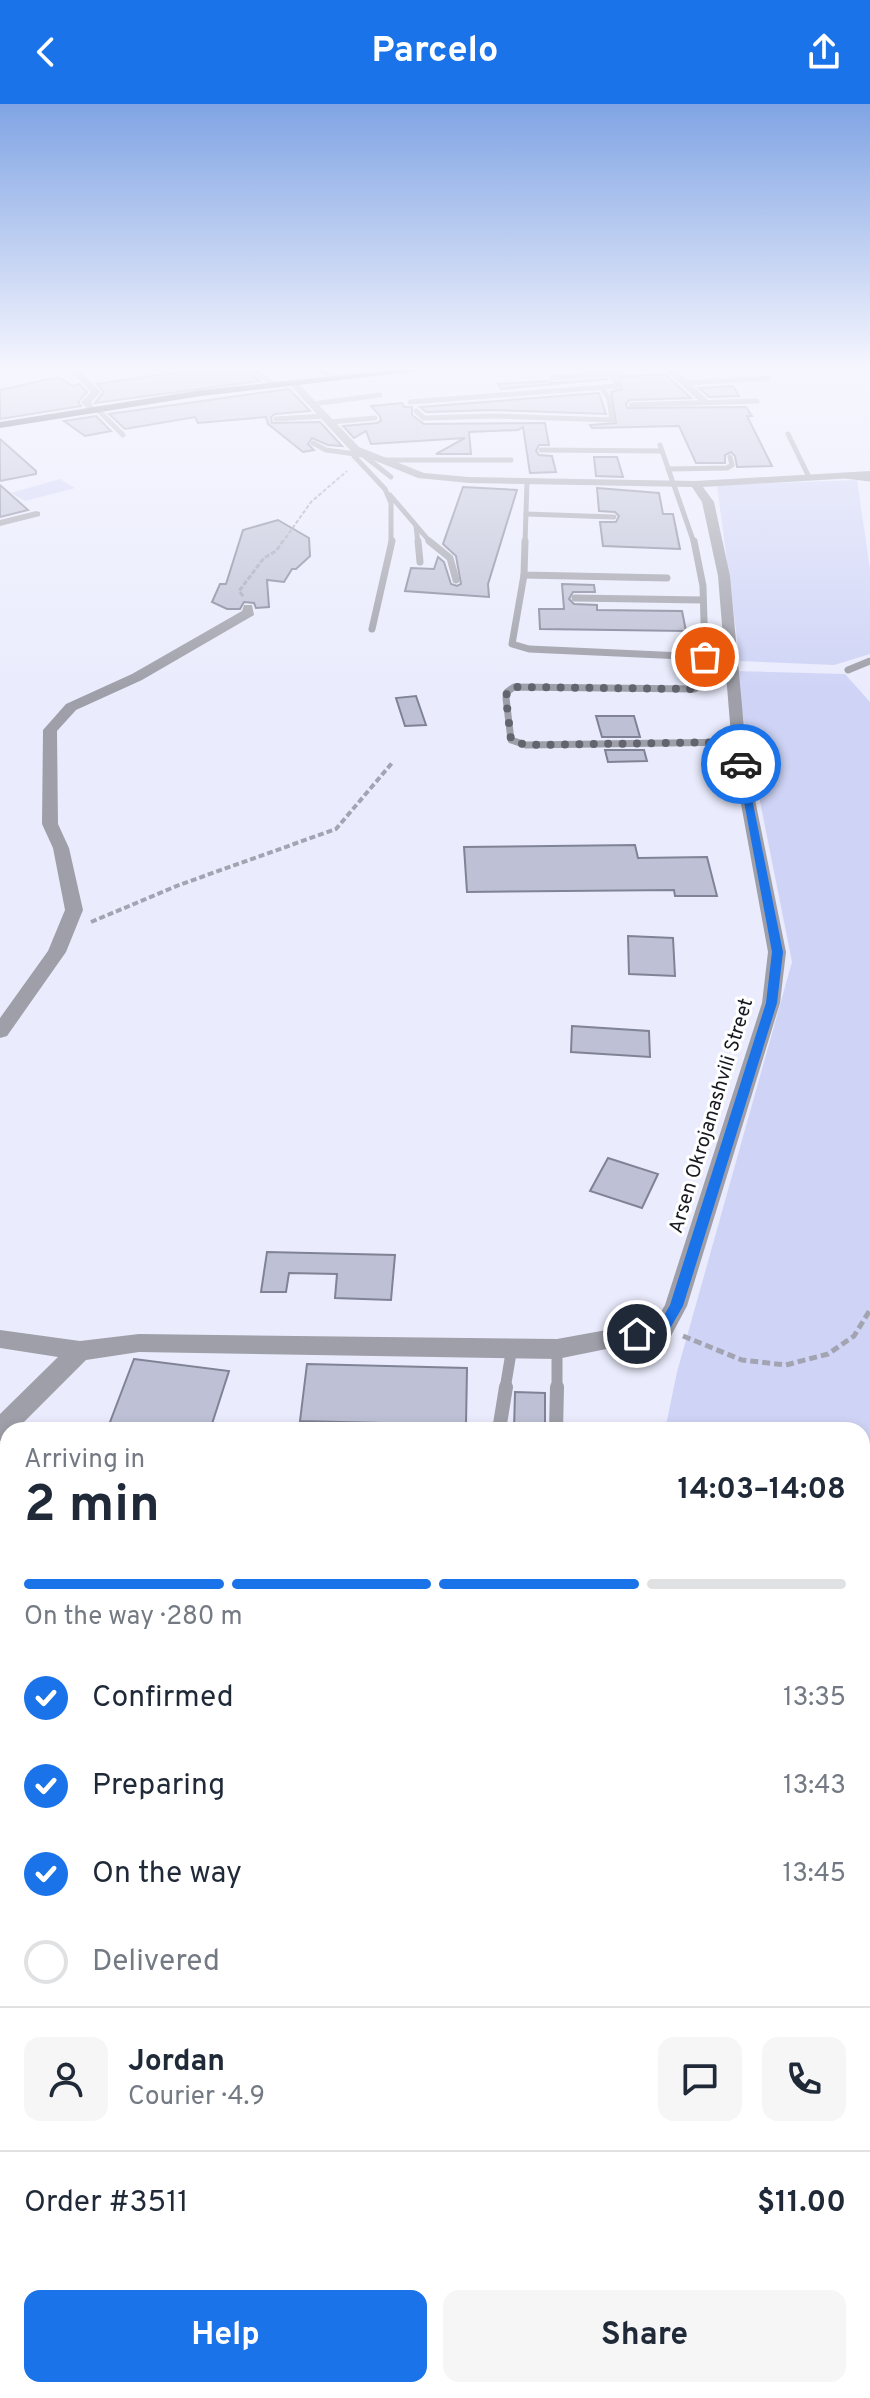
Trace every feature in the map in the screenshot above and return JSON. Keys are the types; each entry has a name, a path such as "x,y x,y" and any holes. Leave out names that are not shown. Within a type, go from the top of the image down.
{"street":[{"path":"444,477 527,481 640,477"},
{"path":"673,477 695,484 808,477"},
{"name":"Arsen Okrojanashvili Street","path":"663,1329 676,1306 771,1003 777,952 738,742 724,576 708,502 695,484"},
{"path":"0,523 36,514"},
{"path":"0,1032 57,952 74,910 61,848 50,824 50,730 71,707 137,677 249,612 248,606"},
{"path":"0,1339 80,1351 139,1343 557,1349 663,1329"},
{"path":"8,1422 80,1351"}],"lane":[{"path":"375,477 437,550 450,558 456,580"},
{"path":"670,477 690,527 700,567 706,683 694,689 514,687 507,692 506,698 511,740 526,745 738,742"},
{"path":"527,481 524,575 512,644 519,648 705,657"},
{"path":"372,629 392,539 389,522 391,503 385,489"},
{"path":"526,514 614,517"},
{"path":"416,525 420,562"},
{"path":"524,575 667,578"},
{"path":"575,598 702,600"},
{"path":"848,670 870,661"},
{"path":"500,1422 512,1347"},
{"path":"556,1422 557,1349"}],"path":[{"path":"248,606 239,591 264,558 276,551 311,502 339,477"},
{"path":"64,934 179,885 336,829 392,763"},
{"path":"663,1329 742,1360 786,1365 828,1354 854,1336 870,1310"}],"shaded area":[{"path":"60,479 75,488 25,501 11,493"},
{"path":"857,480 870,569 870,654 834,665 740,661 717,485"},
{"path":"734,671 845,674 870,702 870,1422 667,1422 677,1372 792,962"}],"building":[{"path":"0,477 20,477 0,481"},
{"path":"0,485 28,510 0,517"},
{"path":"463,487 517,490 488,584 489,597 405,591 411,568 434,569 438,557 444,562 451,584 461,584 456,556 443,544"},
{"path":"597,488 659,493 663,514 673,514 680,549 603,546 600,522 616,522 619,516 615,512 599,511"},
{"path":"278,520 309,538 310,556 292,569 284,582 267,580 269,607 256,608 254,603 244,602 240,609 227,609 212,602 220,584 226,584 243,530"},
{"path":"562,584 594,585 595,592 573,592 569,599 574,604 597,605 597,610 682,611 686,631 540,629 539,609 564,609"},
{"path":"416,696 426,725 405,726 396,698"},
{"path":"596,716 634,716 640,737 602,737"},
{"path":"605,750 644,750 647,761 608,762"},
{"path":"635,845 638,858 707,857 717,896 675,896 674,890 467,892 464,847"},
{"path":"628,936 673,938 675,976 629,974"},
{"path":"572,1026 649,1031 650,1057 571,1052"},
{"path":"608,1158 658,1174 642,1208 590,1191"},
{"path":"267,1252 395,1255 391,1300 335,1298 337,1274 289,1273 286,1292 261,1292"},
{"path":"134,1359 229,1371 213,1422 110,1422"},
{"path":"307,1364 467,1368 466,1422 300,1421"},
{"path":"515,1392 545,1393 545,1422 514,1422"}],"way so far":[{"path":"705,657 706,683 702,688 514,687 507,692 506,698 511,740 526,745 738,742 741,764"}],"route":[{"path":"637,1334 663,1329 676,1306 771,1003 777,952 741,764"}]}
